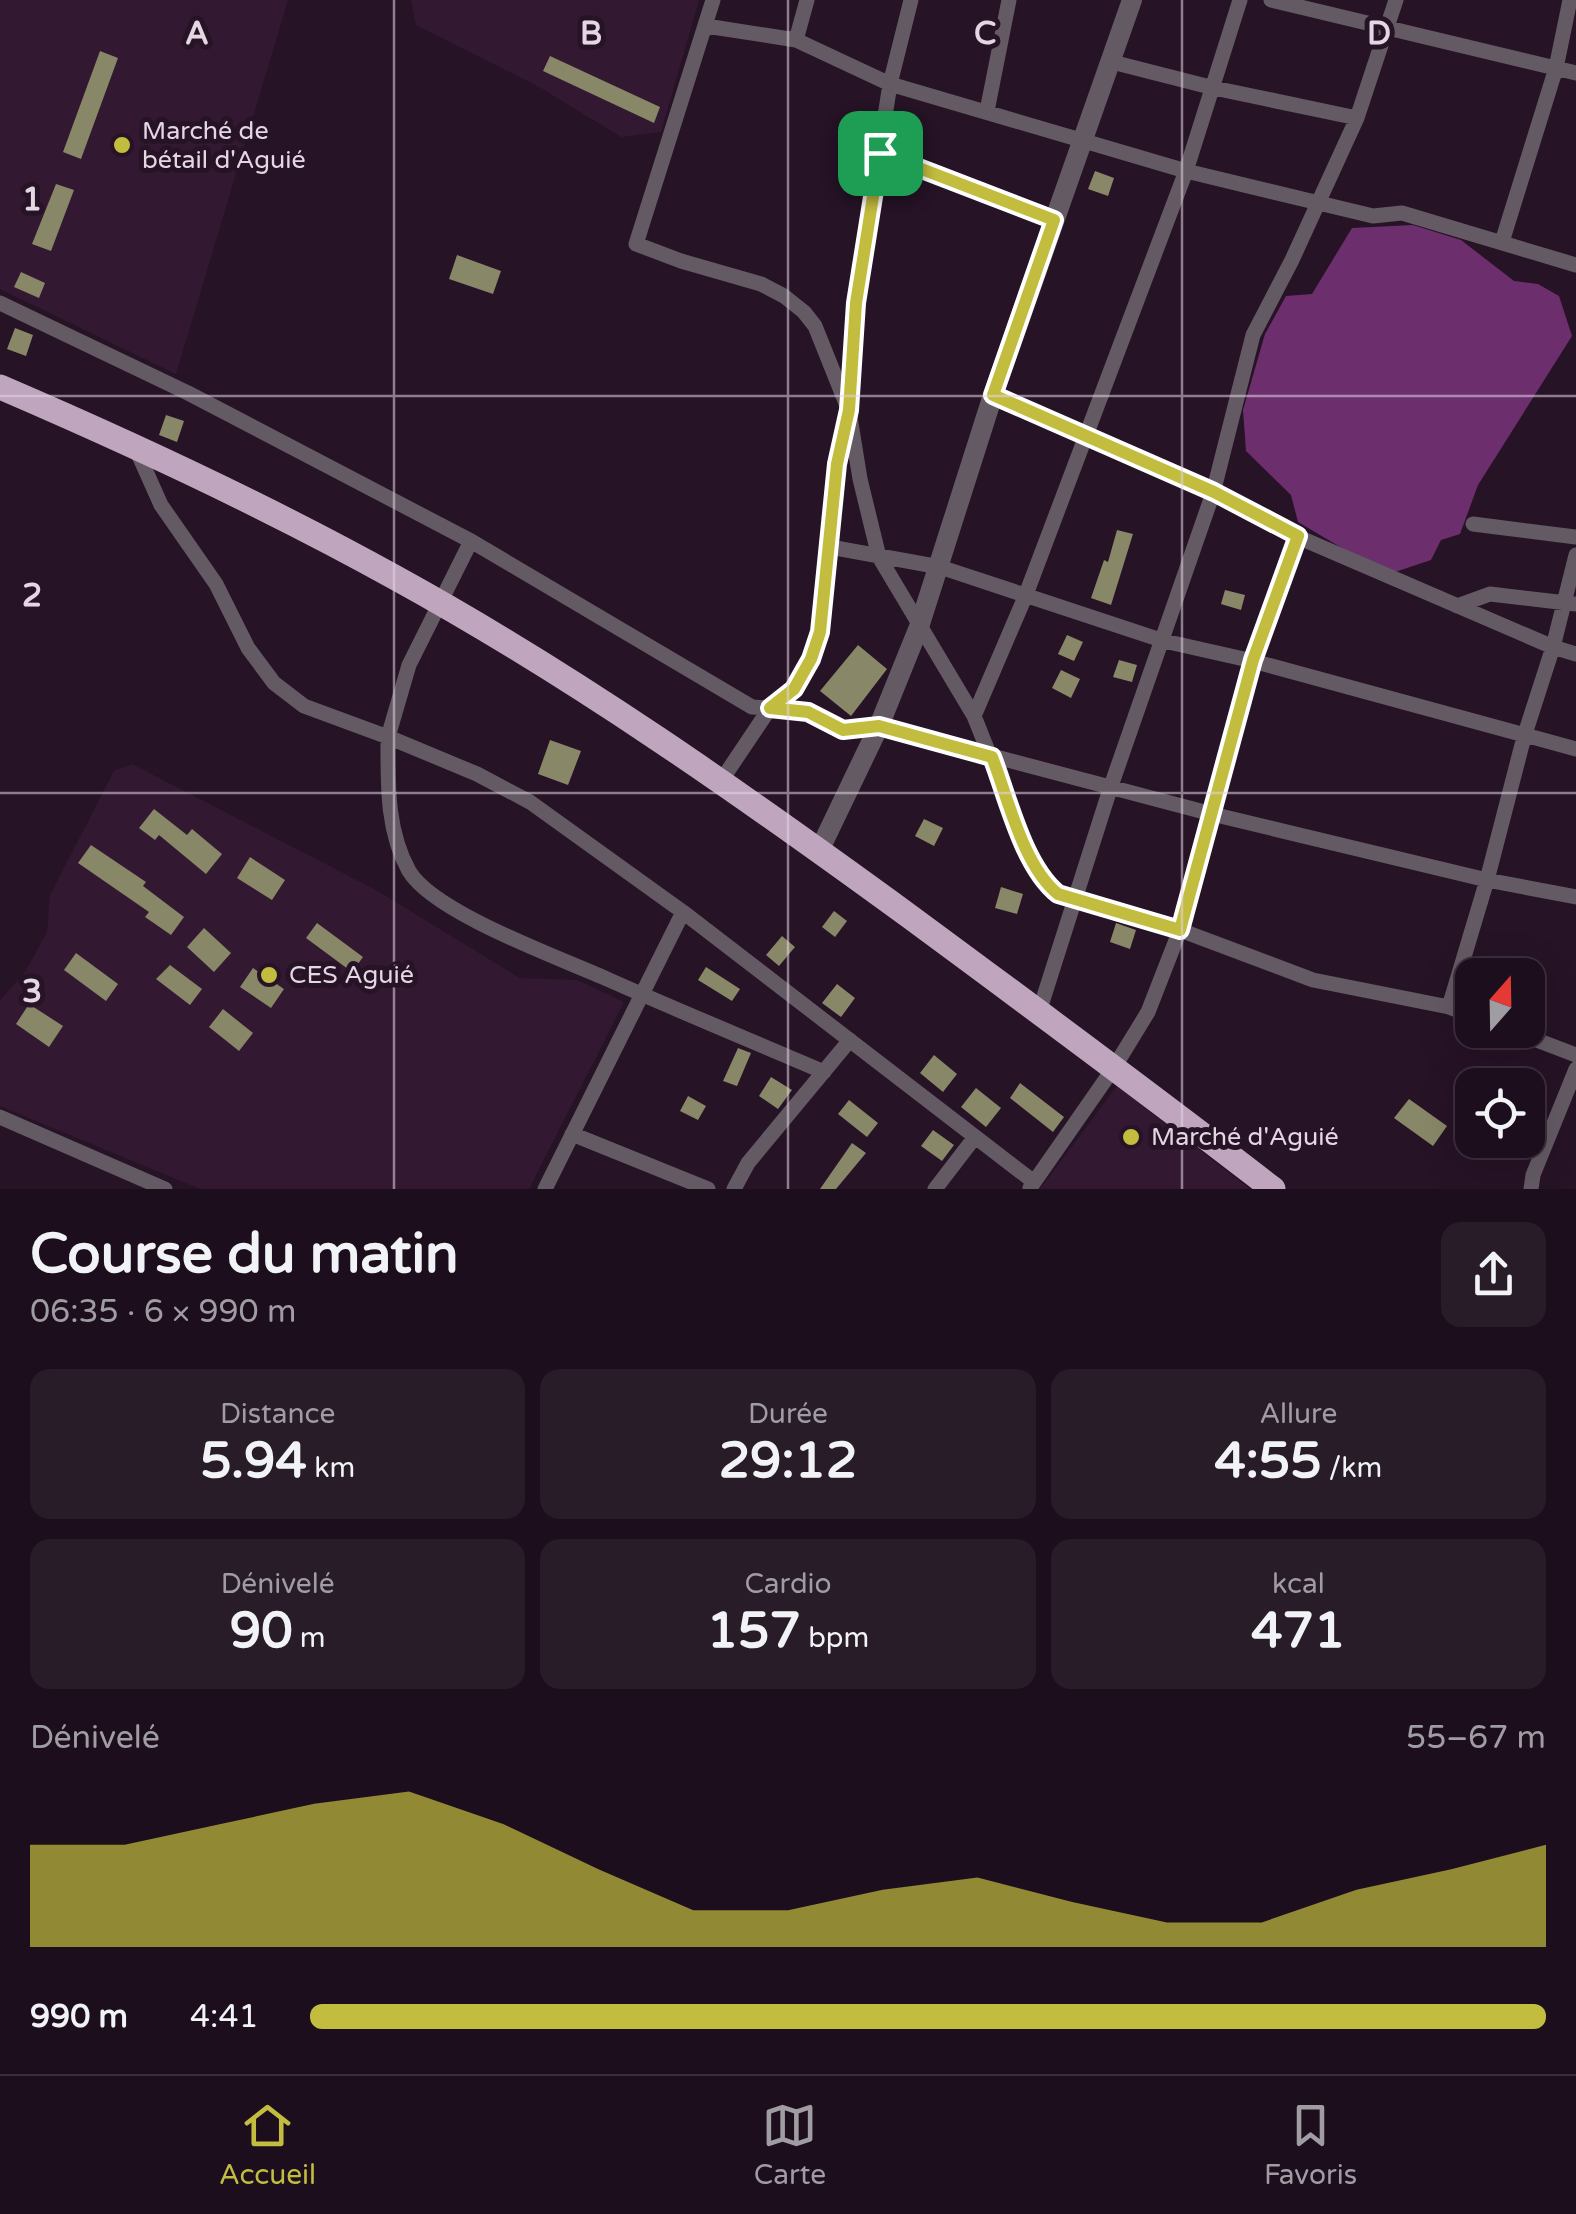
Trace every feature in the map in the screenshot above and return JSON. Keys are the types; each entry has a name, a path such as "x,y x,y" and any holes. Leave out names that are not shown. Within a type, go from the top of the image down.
{"highway":[{"path":"0,387 134,445 305,530 439,604 622,715 721,780 1115,1066 1272,1189"}],"street":[{"path":"714,0 636,244 681,262 760,284 784,296 815,326 849,410 860,480 879,557 974,716 1034,866 1046,884 1058,894 1180,930 1314,980 1455,1010"},
{"path":"796,40 807,0"},
{"path":"721,780 770,708 794,689 811,659 820,632 837,464 849,410 856,303 890,84 910,0"},
{"path":"987,111 1009,0"},
{"path":"820,851 879,726 919,627 993,395 1132,0"},
{"path":"974,716 1026,597 1186,171 1240,0"},
{"path":"1271,0 1576,72"},
{"path":"1039,1012 1111,786 1214,492 1252,336 1357,118 1396,0"},
{"path":"1502,242 1556,68 1570,0"},
{"path":"706,26 796,40 890,84 1186,171 1373,216 1402,214 1576,265"},
{"path":"1112,62 1357,118"},
{"path":"880,153 1054,220"},
{"path":"0,303 188,394 471,541 752,707 808,712 843,730 879,726 1212,814 1486,880 1576,897"},
{"path":"993,395 1214,492 1298,536 1576,654"},
{"path":"134,445 161,504 216,584 248,648 274,684 304,706 477,774 530,802 683,912 850,1040 1031,1186 1148,1012 1180,930 1253,660 1298,536"},
{"path":"1473,524 1576,537"},
{"path":"471,541 409,665 388,737 386,784 390,812 410,871 426,891 516,939 824,1072"},
{"path":"830,547 940,567 1164,641 1253,660 1576,749"},
{"path":"1448,1007 1524,737 1570,603 1576,555"},
{"path":"1458,606 1490,594 1570,603"},
{"path":"545,1189 683,912"},
{"path":"734,1189 748,1164 850,1040"},
{"path":"1545,1043 1576,1054"},
{"path":"1532,1189 1533,1175 1576,1069"},
{"path":"0,1117 165,1189"},
{"path":"572,1134 708,1189"},
{"path":"935,1189 975,1137"}],"shaded area":[{"name":"Marché de bétail d'Aguié","path":"0,0 288,0 176,374 0,289"},
{"path":"411,0 699,0 661,132 621,137 541,88 416,25"},
{"path":"1413,225 1461,240 1514,281 1538,284 1559,296 1572,336 1478,485 1460,534 1441,540 1431,560 1395,572 1364,561 1298,522 1291,495 1246,451 1243,410 1265,334 1286,296 1312,294 1352,228"},
{"name":"CES Aguié","path":"132,764 376,890 520,978 577,980 624,1002 529,1189 200,1189 0,1106 0,1000 25,972 47,932 50,895 114,771"},
{"name":"Marché d'Aguié","path":"1117,1086 1250,1189 1040,1189"}],"building":[{"path":"100,51 118,58 81,159 63,152"},
{"path":"550,56 660,107 654,123 543,71"},
{"path":"1095,171 1114,178 1108,196 1088,189"},
{"path":"56,184 74,190 51,251 32,244"},
{"path":"457,255 501,271 493,294 449,279"},
{"path":"21,272 45,283 39,298 14,287"},
{"path":"15,328 33,335 26,356 7,349"},
{"path":"166,415 184,421 177,442 159,435"},
{"path":"1117,530 1133,534 1111,605 1091,598 1104,560 1108,562"},
{"path":"1225,590 1245,595 1241,610 1221,604"},
{"path":"1067,635 1083,642 1074,661 1058,654"},
{"path":"858,645 887,669 851,716 820,691"},
{"path":"1119,660 1137,665 1132,682 1113,677"},
{"path":"1061,670 1080,679 1071,698 1052,688"},
{"path":"550,740 581,751 568,785 538,774"},
{"path":"154,809 187,835 192,829 222,854 206,874 159,835 155,840 139,828"},
{"path":"924,819 943,828 934,846 915,836"},
{"path":"91,845 146,882 143,886 184,917 171,935 145,917 149,912 78,863"},
{"path":"250,857 285,880 272,900 237,878"},
{"path":"1001,887 1023,894 1017,914 995,908"},
{"path":"834,911 847,921 835,937 822,927"},
{"path":"317,923 363,957 352,972 306,938"},
{"path":"1116,923 1136,930 1130,949 1110,942"},
{"path":"204,928 231,953 214,972 187,947"},
{"path":"782,936 795,947 779,966 766,955"},
{"path":"76,953 118,984 106,1001 64,970"},
{"path":"170,965 202,989 190,1005 156,979"},
{"path":"706,967 740,989 732,1001 698,980"},
{"path":"253,968 284,989 271,1008 240,987"},
{"path":"837,984 855,998 841,1017 822,1003"},
{"path":"29,1004 63,1026 49,1047 16,1024"},
{"path":"223,1009 253,1033 239,1051 209,1027"},
{"path":"738,1048 751,1053 737,1086 723,1081"},
{"path":"934,1055 957,1074 943,1092 920,1073"},
{"path":"771,1077 792,1090 778,1109 759,1096"},
{"path":"1020,1083 1064,1117 1053,1132 1010,1098"},
{"path":"976,1088 1001,1108 986,1127 961,1107"},
{"path":"688,1096 706,1106 698,1120 680,1111"},
{"path":"1409,1099 1447,1126 1433,1146 1394,1118"},
{"path":"849,1100 878,1123 867,1137 838,1114"},
{"path":"933,1130 954,1145 942,1161 921,1146"},
{"path":"852,1143 866,1153 836,1189 820,1189"}],"place":[{"name":"Marché de bétail d'Aguié","path":"122,145"},
{"name":"CES Aguié","path":"269,975"},
{"name":"Marché d'Aguié","path":"1131,1137"}],"route":[{"path":"880,153 1054,220 993,395 1214,492 1298,536 1253,660 1180,930 1058,894 1046,884 1034,866 992,757 879,726 843,730 808,712 770,708 794,689 811,659 820,632 837,464 849,410 856,303 880,153"}]}
